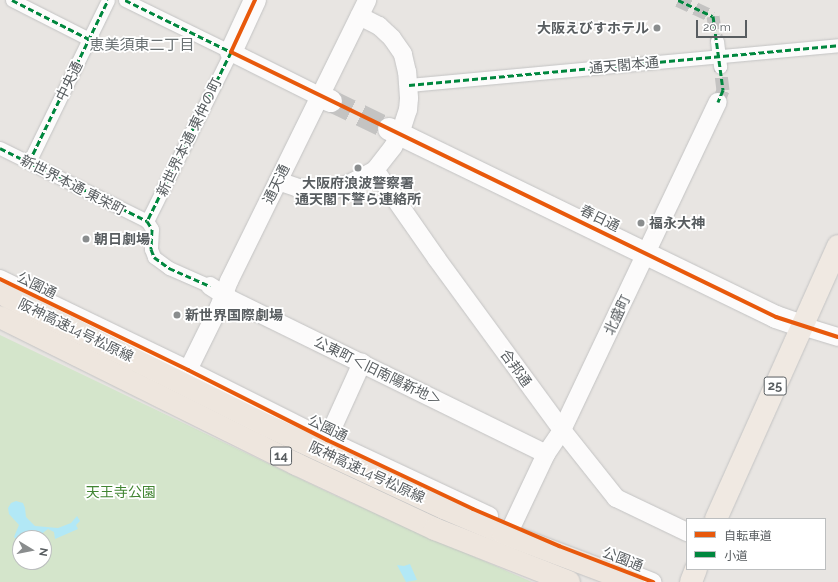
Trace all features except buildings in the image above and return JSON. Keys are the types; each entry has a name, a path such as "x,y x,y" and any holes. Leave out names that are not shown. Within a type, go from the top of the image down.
{"highway":[{"name":"25","path":"716,518 838,246"},
{"name":"阪神高速14号松原線","path":"0,293 268,426 444,508 503,533 633,582"},
{"name":"阪神高速14号松原線","path":"0,317 296,464 435,529 569,582"},
{"path":"691,582 696,570"}],"street":[{"path":"12,0 90,39"},
{"name":"中央通","path":"29,162 108,0"},
{"path":"125,0 325,99"},
{"path":"231,52 255,0"},
{"name":"通天通","path":"188,370 217,290 229,281 278,181 325,99 367,0"},
{"path":"278,181 298,188 317,190 335,189 349,184 375,170 393,147 395,132 408,110 409,85 403,54 392,38 379,26 359,16"},
{"path":"717,41 719,62"},
{"name":"通天閣本通","path":"409,85 719,62 838,46"},
{"name":"新世界本通 東仲の町","path":"147,221 231,52"},
{"name":"北盛町","path":"512,526 546,454 562,430 718,102"},
{"name":"春日通","path":"395,132 776,317 802,326"},
{"name":"新世界本通 東栄町","path":"0,148 147,221"},
{"name":"合邦通","path":"375,170 436,259 562,430 616,498 686,532"},
{"path":"147,221 152,229 151,249 154,258 169,268 217,290"},
{"name":"公園通","path":"0,279 188,370 327,440 512,526 559,546 653,582"},
{"name":"公東町＜旧南陽新地＞","path":"217,290 546,454"},
{"path":"802,326 838,337"},
{"path":"327,440 362,362"}],"green space":[{"name":"天王寺公園","path":"0,335 336,496 532,582 0,582"}],"water":[{"path":"16,501 23,503 26,517 35,526 58,528 71,523 77,516 80,521 76,525 78,529 55,539 54,532 48,529 17,530 19,525 9,514 8,508 11,503"},
{"path":"410,564 417,580 406,582 397,565 404,566"}],"tunnel":[{"path":"678,0 713,16 717,41"},
{"path":"718,102 723,90 720,67"},
{"path":"331,101 389,129"}],"marked path":[{"path":"12,0 89,39"},
{"path":"29,162 108,0"},
{"path":"125,0 231,52 147,221"},
{"path":"678,0 713,16 723,90 718,102"},
{"path":"409,85 838,45"},
{"path":"0,148 147,221 152,229 151,249 154,257 169,268 210,286"}],"cycle path":[{"path":"255,0 231,52 776,317 838,337"},
{"path":"0,279 188,370 327,440 473,509 559,546 653,582"}],"place":[{"name":"大阪えびすホテル","path":"657,28"},
{"name":"大阪府浪波警察署 通天閣下警ら連絡所","path":"358,168"},
{"name":"福永大神","path":"641,223"},
{"name":"朝日劇場","path":"86,239"},
{"name":"新世界国際劇場","path":"177,315"}],"district":[{"name":"恵美須東二丁目","path":"142,46"}]}
